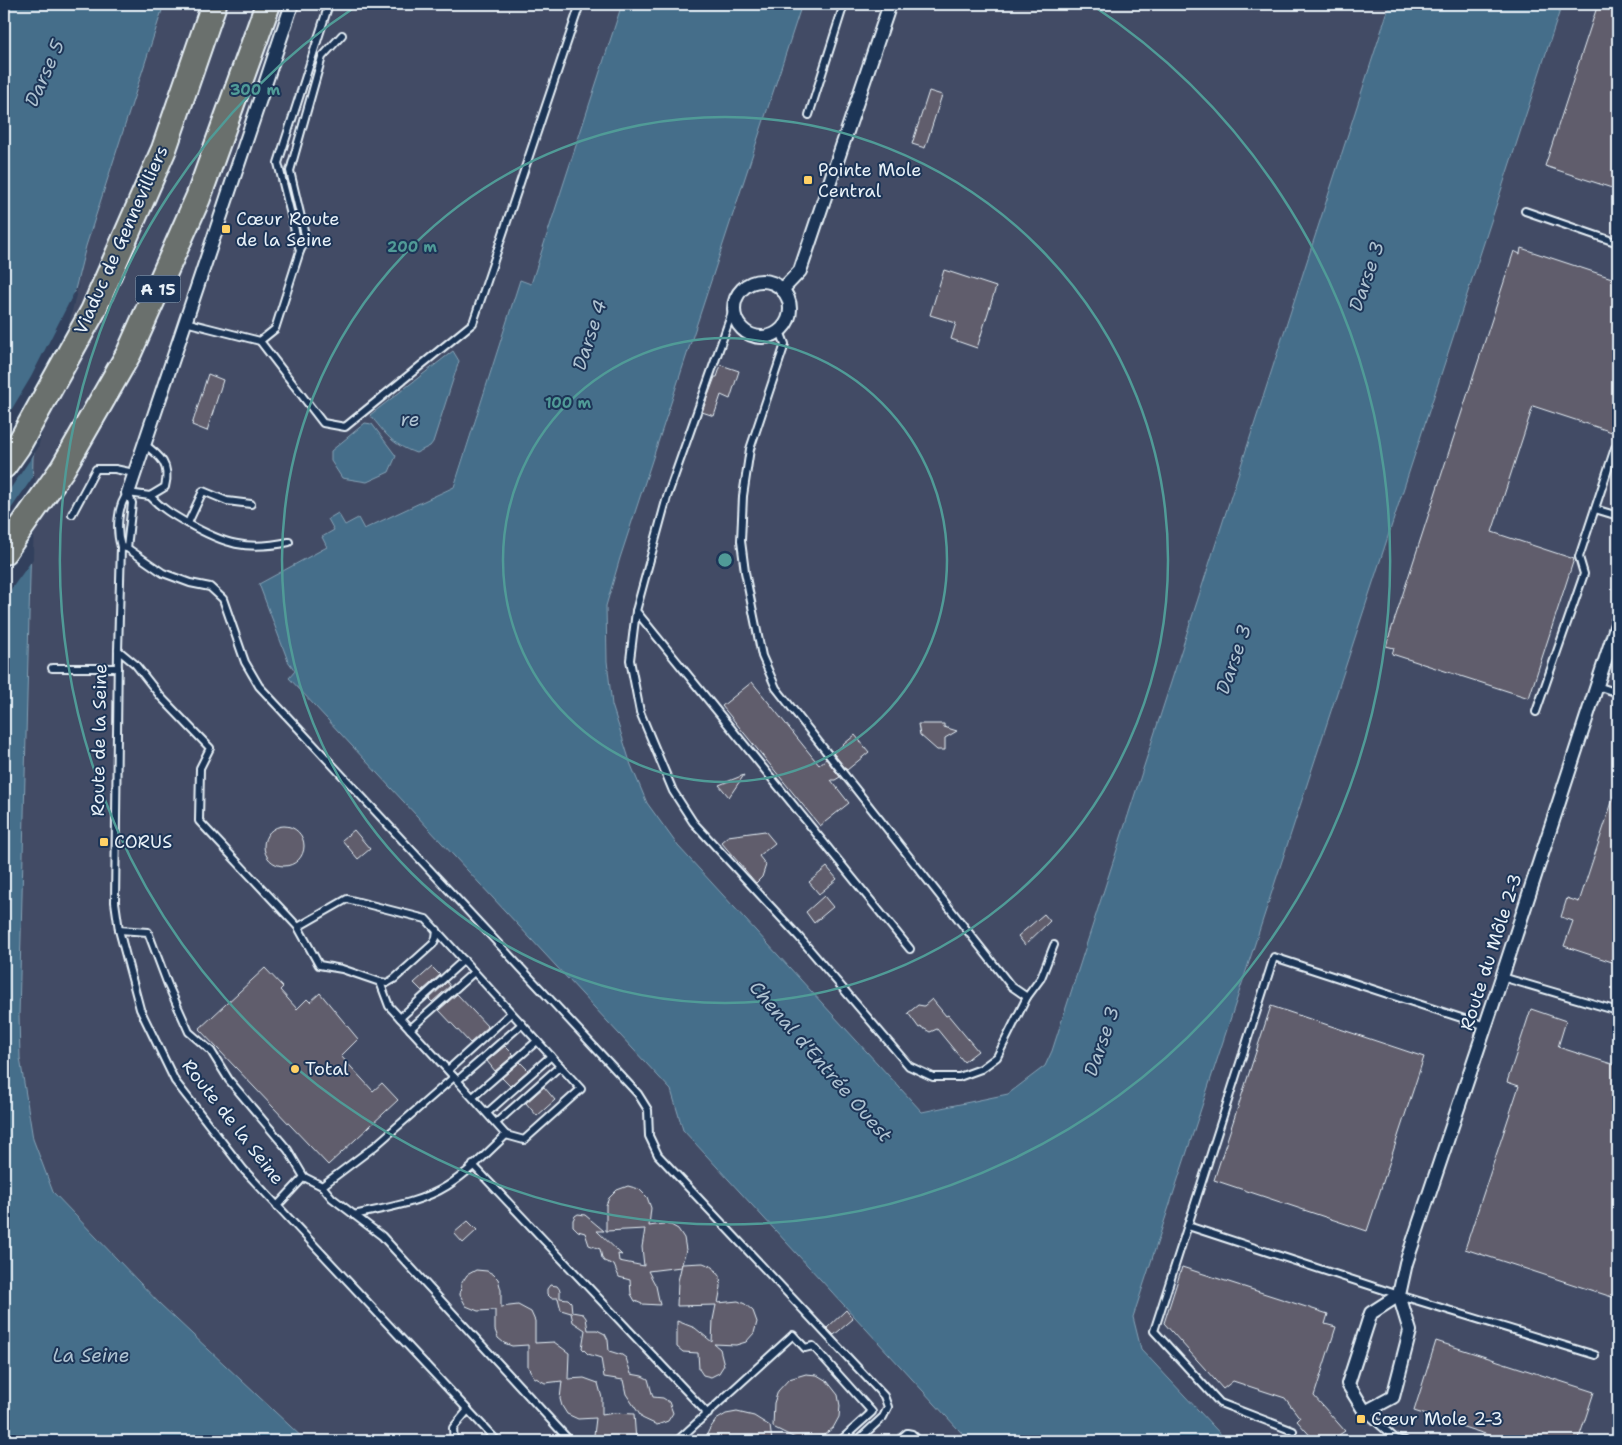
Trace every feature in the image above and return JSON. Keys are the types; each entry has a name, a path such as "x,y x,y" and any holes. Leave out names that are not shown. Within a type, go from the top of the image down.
{"highway":[{"name":"Viaduc de Gennevilliers","path":"4,466 18,446 93,311 164,149 214,4"},
{"name":"A 15","path":"4,552 63,468 129,353 198,198 268,4"}],"street":[{"name":"Route de la Seine","path":"128,492 292,4"},
{"path":"782,290 800,270 890,4"},
{"path":"766,281 775,284 782,290 788,297 790,316 780,331 772,336 762,338 745,332 738,325 734,307 736,298 748,284 766,281"},
{"name":"Route du Môle 2-3","path":"1365,1412 1393,1397 1410,1331 1399,1295 1406,1263 1486,1026 1618,621"},
{"path":"1365,1412 1348,1384 1371,1313 1399,1295"}],"lane":[{"path":"300,251 278,163 330,4"},
{"path":"185,322 260,341 323,423 345,427 473,323 580,4"},
{"path":"809,115 844,4"},
{"path":"260,341 275,329 300,251 306,239 290,171 322,57 342,35"},
{"path":"1525,211 1618,243"},
{"path":"734,307 667,497 636,611 630,660 640,712 673,791 693,822 799,937 909,1066 933,1077 959,1077 981,1069 997,1057 1027,997 1042,978 1054,945"},
{"path":"780,331 785,344 750,449 743,496 741,542 744,572 762,656 776,688 1011,986 1027,997"},
{"path":"143,443 157,454 166,466 168,477 165,487 150,496"},
{"path":"1536,712 1584,574 1580,557 1615,448 1618,444"},
{"path":"72,514 96,469 115,469 134,473"},
{"path":"188,523 203,491 227,501 251,504"},
{"path":"128,492 150,496 161,508 217,539 242,545 264,546 289,542"},
{"name":"Route de la Seine","path":"124,548 118,538 118,524 122,500 128,492"},
{"name":"Route de la Seine","path":"128,492 132,503 124,548 118,650 115,902 119,930 140,1009 175,1081 244,1170 497,1441"},
{"path":"1595,509 1618,516"},
{"path":"124,548 163,573 190,583 210,587 223,599 245,662 259,686 638,1094 648,1110 649,1136 658,1155 884,1396 888,1407 883,1417 857,1441"},
{"path":"636,611 910,949"},
{"path":"118,650 135,664 161,697 210,748 200,768 199,821 298,927 319,965 342,969 387,983 433,944 437,930"},
{"path":"52,668 118,668"},
{"path":"1597,686 1618,693"},
{"path":"298,927 347,899 426,919 581,1089 524,1140 506,1135 389,1006 380,982"},
{"path":"119,930 148,932 168,985 189,1032 211,1051 229,1080 288,1150 304,1177 322,1186 332,1198 382,1236 570,1441"},
{"path":"1293,1431 1220,1403 1154,1331 1274,958 1486,1026"},
{"path":"400,1018 464,960"},
{"path":"410,1029 474,972"},
{"path":"1502,977 1618,1011"},
{"path":"448,1070 511,1012"},
{"path":"322,1186 375,1146 522,1024"},
{"path":"473,1097 537,1041"},
{"path":"487,1113 550,1056"},
{"path":"496,1123 560,1066"},
{"path":"354,1215 406,1203 434,1193 473,1165 506,1135"},
{"path":"473,1165 708,1414"},
{"path":"278,1206 304,1177"},
{"path":"1188,1226 1399,1295 1594,1355"},
{"path":"677,1441 793,1335 805,1348 813,1346 872,1412 840,1441"},
{"path":"454,1441 454,1428 468,1410"},
{"path":"1365,1412 1396,1439 1405,1441"},
{"path":"898,1441 907,1433 912,1434 919,1441"}],"shaded area":[{"path":"164,4 622,4 531,284 520,280 453,487 364,529 345,526 338,513 335,530 328,547 259,584 288,661 295,672 289,677 672,1090 683,1130 969,1441 306,1441 160,1304 53,1192 33,1139 20,1058 19,1015 33,457 86,246"},
{"path":"802,4 1390,4 1052,1051 1045,1066 1008,1094 922,1112 678,846 647,803 631,765 612,705 607,661 606,606 620,558"},
{"path":"1562,4 1618,4 1618,1441 1227,1441 1141,1349 1133,1317"}],"water":[{"path":"4,4 164,4 86,246 33,457 19,1015 20,1058 33,1139 53,1192 160,1304 306,1441 4,1441"},
{"path":"622,4 802,4 620,558 606,606 607,661 612,705 631,765 647,803 678,846 922,1112 1008,1094 1045,1066 1052,1051 1390,4 1562,4 1133,1317 1141,1349 1227,1441 969,1441 683,1130 671,1090 289,678 295,671 288,661 259,584 327,547 322,537 334,530 328,519 338,513 345,525 358,518 364,529 454,487 520,280 531,284"},
{"name":"re","path":"453,351 459,361 433,442 430,446 416,453 408,450 390,438 370,415"},
{"path":"365,423 372,424 396,456 389,472 367,482 342,478 331,461 331,451"}],"pier":[{"path":"79,283 38,448 4,498 4,422 31,377"},
{"path":"35,474 33,559 4,599 4,519"}],"building":[{"path":"1598,4 1618,4 1618,190 1545,166"},
{"path":"929,91 942,95 925,148 912,144"},
{"path":"1521,248 1618,280 1618,423 1615,433 1533,406 1492,532 1574,559 1529,698 1392,654 1394,648 1386,646 1514,251 1520,254"},
{"path":"944,270 996,287 977,348 951,339 956,323 930,315"},
{"path":"721,365 739,371 730,399 721,395 714,416 702,412"},
{"path":"208,374 223,380 207,431 192,425"},
{"path":"752,682 819,765 826,759 840,777 831,780 849,803 820,826 722,706"},
{"path":"918,724 944,724 944,727 957,731 945,738 945,750 937,750 920,735"},
{"path":"855,735 869,752 847,770 833,753"},
{"path":"744,775 729,797 719,785"},
{"path":"1616,790 1618,790 1618,964 1564,946 1573,921 1561,917 1567,898 1579,902"},
{"path":"280,826 288,826 295,829 301,835 304,846 301,857 295,863 288,866 280,866 273,863 267,857 264,850 264,842 267,835 273,829"},
{"path":"354,830 370,849 358,859 342,840"},
{"path":"765,831 775,843 759,856 766,865 762,877 756,883 721,842 728,836"},
{"path":"827,867 837,879 819,894 809,882"},
{"path":"824,896 833,907 814,923 806,912"},
{"path":"1044,914 1050,921 1025,945 1018,936"},
{"path":"432,967 440,975 422,991 414,983"},
{"name":"Total","path":"265,968 283,987 280,990 297,1009 307,999 310,1002 320,993 358,1039 341,1056 373,1091 382,1083 398,1100 328,1165 199,1029"},
{"path":"447,982 450,986 432,1002 429,999"},
{"path":"457,994 488,1027 470,1043 439,1010"},
{"path":"932,999 978,1051 964,1062 937,1029 930,1032 921,1027 919,1028 908,1013 918,1005 924,1006"},
{"path":"1271,1006 1424,1057 1367,1231 1214,1180"},
{"path":"1531,1009 1566,1021 1558,1047 1618,1066 1618,1299 1465,1249 1519,1086 1507,1082"},
{"path":"505,1046 514,1055 495,1071 487,1061"},
{"path":"520,1062 528,1070 510,1086 502,1078"},
{"path":"544,1087 555,1100 537,1116 526,1103"},
{"path":"628,1186 639,1189 647,1197 651,1208 649,1226 671,1225 678,1229 684,1238 686,1250 681,1267 648,1271 656,1286 660,1305 642,1304 635,1301 631,1294 630,1280 619,1277 614,1265 604,1261 600,1249 589,1245 585,1233 578,1231 573,1226 575,1216 578,1214 585,1215 604,1231 597,1231 622,1255 618,1254 619,1261 644,1266 642,1247 645,1229 606,1231 606,1205 609,1198 617,1190"},
{"path":"468,1221 477,1230 463,1243 454,1233"},
{"path":"703,1263 713,1267 720,1276 721,1287 718,1303 738,1301 745,1304 753,1311 757,1322 754,1333 746,1342 736,1345 714,1344 720,1349 724,1365 719,1373 711,1377 703,1375 699,1369 698,1353 683,1352 677,1347 677,1321 695,1328 712,1342 716,1305 677,1306 678,1281 682,1264"},
{"path":"1182,1267 1328,1314 1325,1324 1336,1327 1314,1396 1345,1431 1339,1435 1343,1441 1315,1441 1297,1421 1300,1418 1285,1398 1233,1381 1223,1389 1164,1323"},
{"path":"476,1270 487,1271 498,1279 501,1290 501,1307 518,1305 531,1312 535,1321 535,1343 554,1342 569,1353 568,1379 584,1378 598,1383 602,1398 602,1415 614,1413 634,1414 636,1441 595,1441 596,1418 578,1419 567,1414 560,1399 562,1381 545,1383 534,1377 528,1367 528,1345 512,1346 498,1338 495,1330 495,1310 478,1311 466,1306 460,1295 461,1284 467,1275"},
{"path":"550,1285 557,1286 560,1290 560,1298 568,1299 571,1302 572,1312 583,1314 586,1318 588,1330 597,1330 605,1334 608,1340 609,1351 626,1358 631,1374 648,1379 653,1397 663,1398 669,1402 673,1413 668,1421 657,1425 642,1418 626,1394 623,1380 604,1377 601,1358 588,1354 582,1348 585,1330 573,1322 571,1313 561,1310 558,1298 551,1298 547,1294 547,1289"},
{"path":"846,1310 853,1319 834,1335 827,1328"},
{"path":"1436,1341 1594,1392 1578,1441 1507,1441 1414,1411"},
{"path":"806,1374 817,1375 827,1381 838,1395 840,1406 839,1417 833,1428 824,1435 808,1440 797,1439 773,1427 774,1403 778,1391 789,1379"},
{"path":"737,1412 754,1416 770,1426 772,1441 704,1441 716,1420 726,1414"}],"place":[{"name":"Pointe Mole Central","path":"808,180"},
{"name":"Cœur Route de la Seine","path":"226,229"},
{"name":"CORUS","path":"104,842"},
{"name":"Total","path":"295,1069"},
{"name":"Cœur Mole 2-3","path":"1361,1419"}],"water label":[{"name":"Darse 5","path":"44,73"},
{"name":"Darse 3","path":"1366,276"},
{"name":"Darse 4","path":"589,335"},
{"name":"Darse 3","path":"1233,659"},
{"name":"Darse 3","path":"1101,1041"},
{"name":"Chenal d'Entrée Ouest","path":"821,1061"},
{"name":"La Seine","path":"91,1355"}]}
